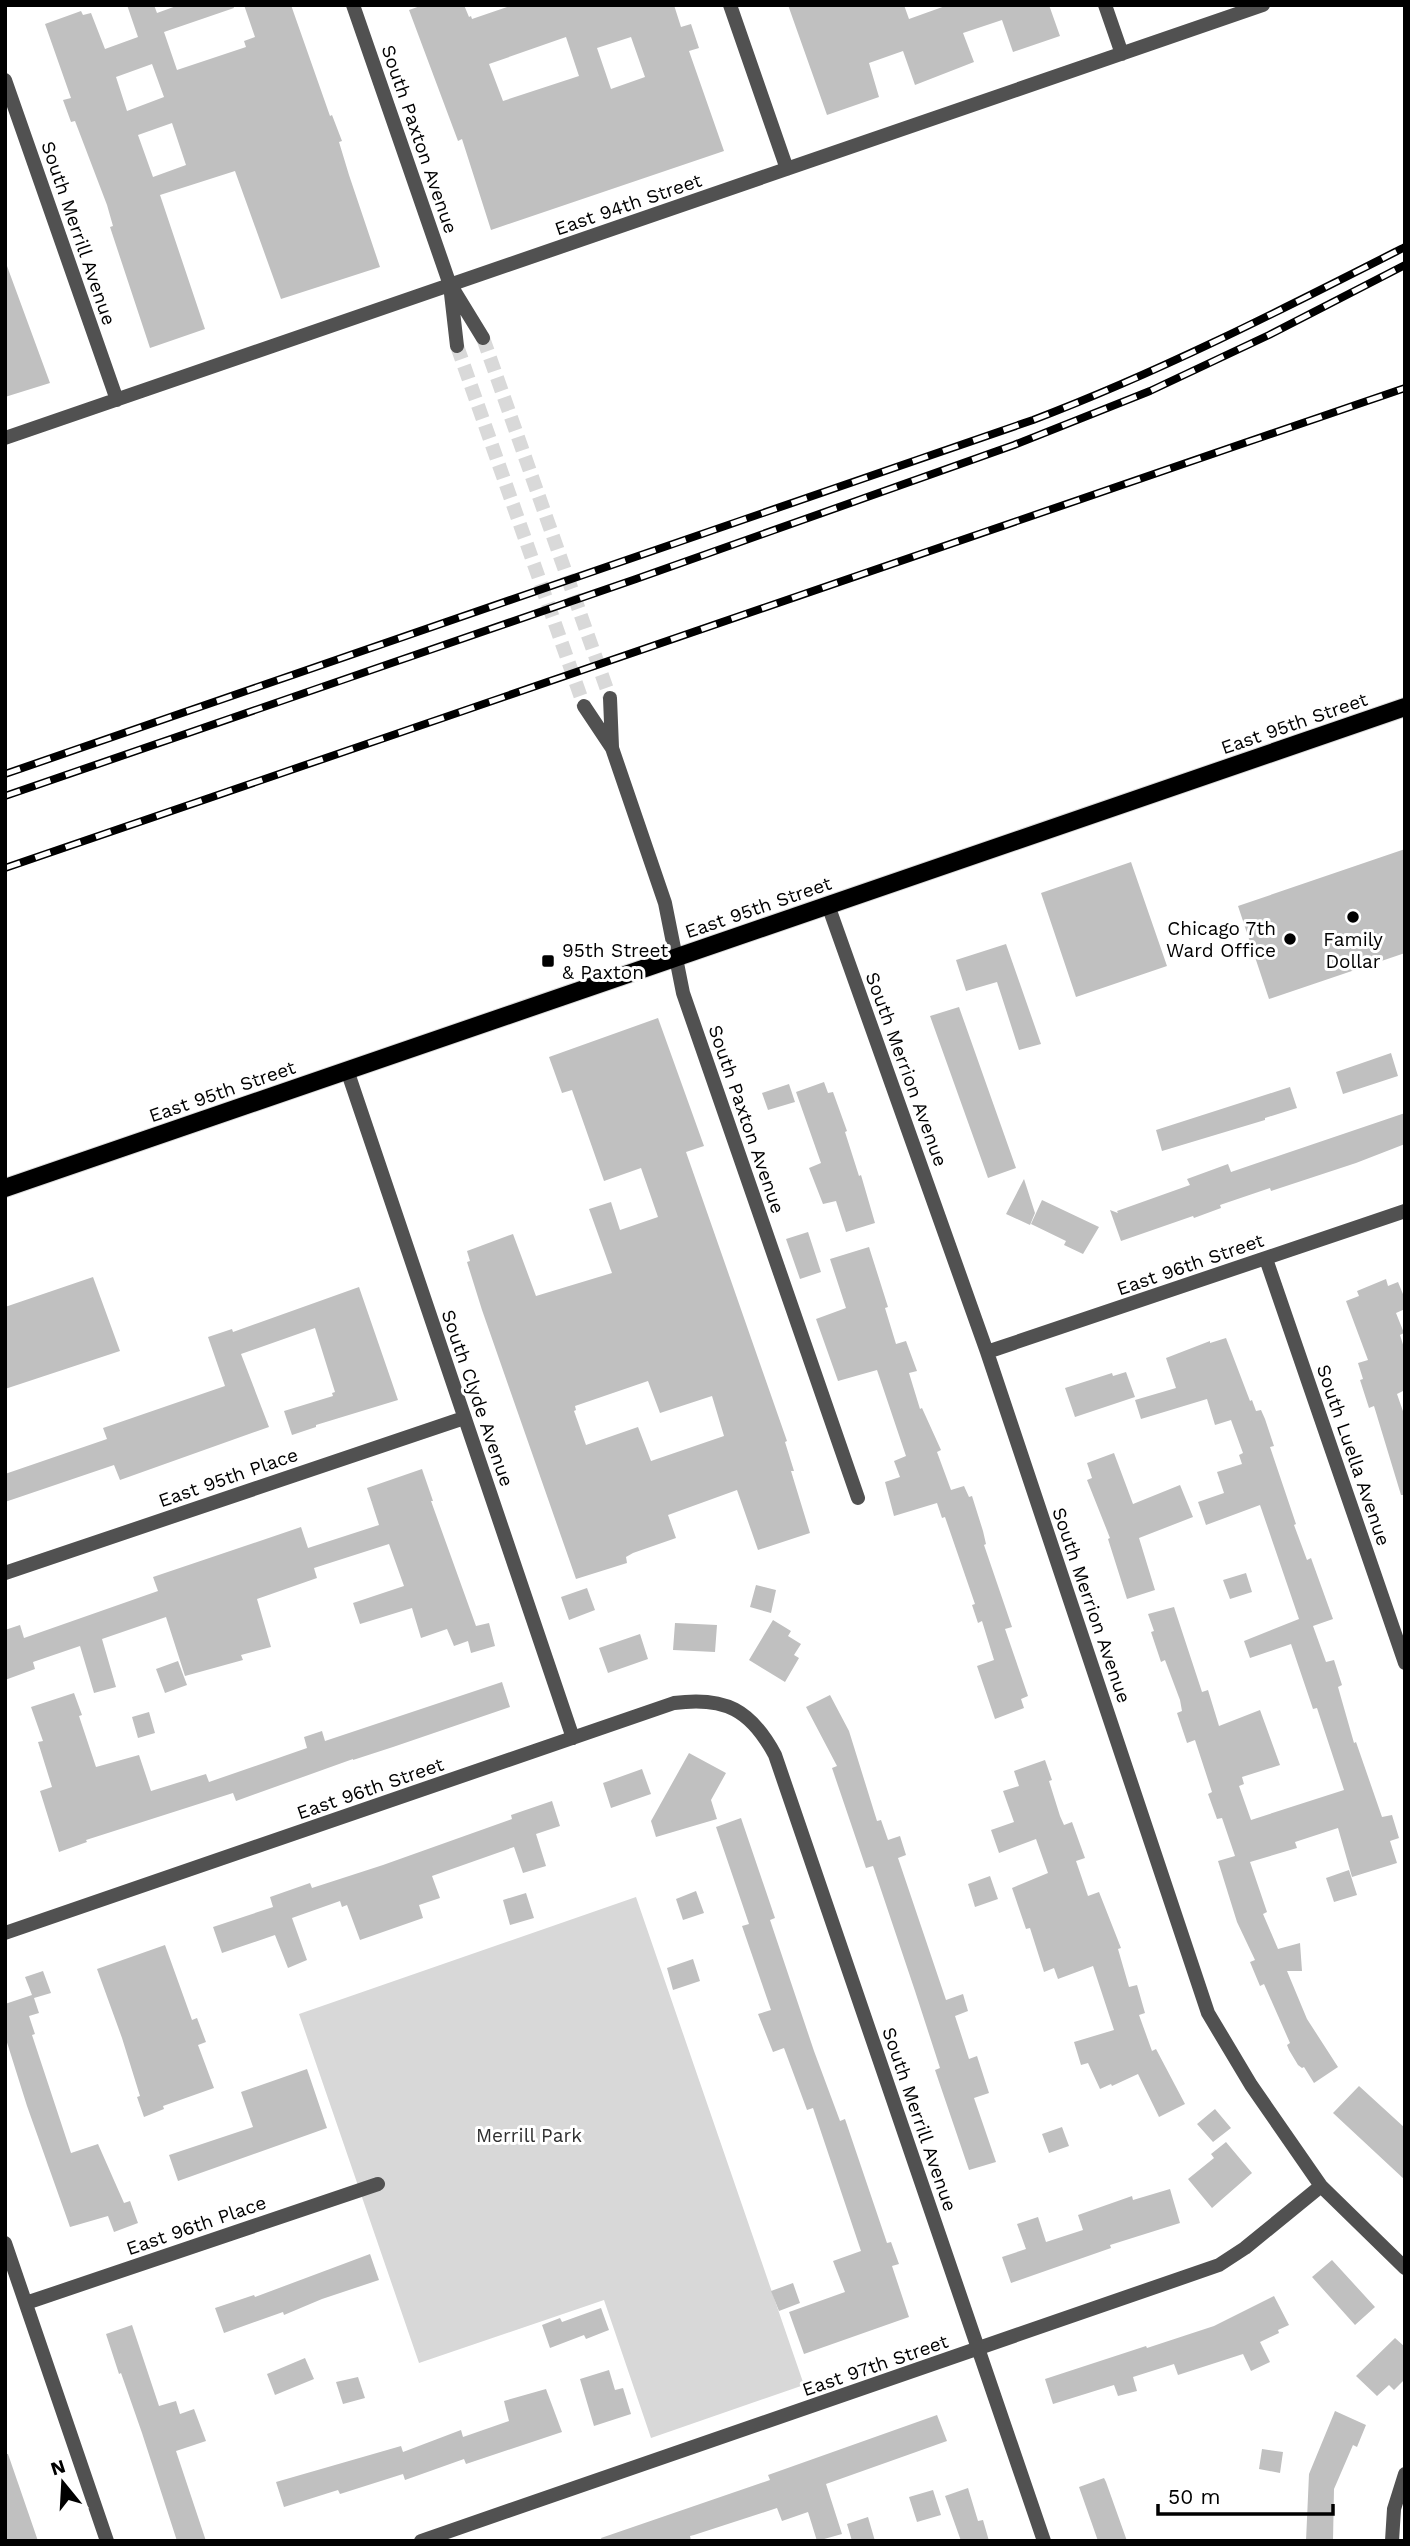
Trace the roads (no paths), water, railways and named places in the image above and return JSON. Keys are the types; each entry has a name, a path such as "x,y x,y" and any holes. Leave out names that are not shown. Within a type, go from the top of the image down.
{"main road":[{"name":"East 95th Street","path":"5,1188 1405,707"}],"street":[{"name":"South Paxton Avenue","path":"353,5 450,285 457,346"},
{"path":"730,5 787,169"},
{"path":"1105,5 1122,54"},
{"name":"East 94th Street","path":"5,438 1263,5"},
{"name":"South Merrill Avenue","path":"5,79 117,400"},
{"name":"South Paxton Avenue","path":"450,285 483,338"},
{"name":"South Paxton Avenue","path":"610,698 612,748"},
{"name":"South Paxton Avenue","path":"583,706 612,748 665,903 682,993 858,1498"},
{"name":"South Merrion Avenue","path":"828,905 987,1352 1208,2012 1251,2085 1321,2186 1405,2268"},
{"name":"South Clyde Avenue","path":"347,1070 573,1738"},
{"name":"East 96th Street","path":"987,1352 1405,1211"},
{"name":"South Luella Avenue","path":"1266,1259 1405,1663"},
{"name":"East 95th Place","path":"5,1573 464,1418"},
{"name":"East 96th Street","path":"5,1933 674,1703 701,1700 721,1704 747,1717"},
{"name":"South Merrill Avenue","path":"747,1717 764,1734 775,1755 1044,2541"},
{"name":"East 96th Place","path":"26,2303 378,2184"},
{"name":"East 97th Street","path":"421,2541 1219,2265 1245,2248 1321,2186"},
{"path":"5,2244 107,2541"},
{"path":"1392,2541 1394,2509 1405,2474"}],"tunnel":[{"path":"483,338 610,698"},
{"path":"457,346 584,706"}],"railway":[{"path":"5,774 1033,420 1175,360 1405,247"},
{"path":"5,796 636,579 1014,445 1150,391 1269,335 1405,265"},
{"path":"5,868 1405,388"}],"place":[{"name":"Family Dollar","path":"1353,917"},
{"name":"Chicago 7th Ward Office","path":"1290,939"},
{"name":"95th Street & Paxton","path":"548,961"}],"park label":[{"name":"Merrill Park","path":"529,2135"}]}
